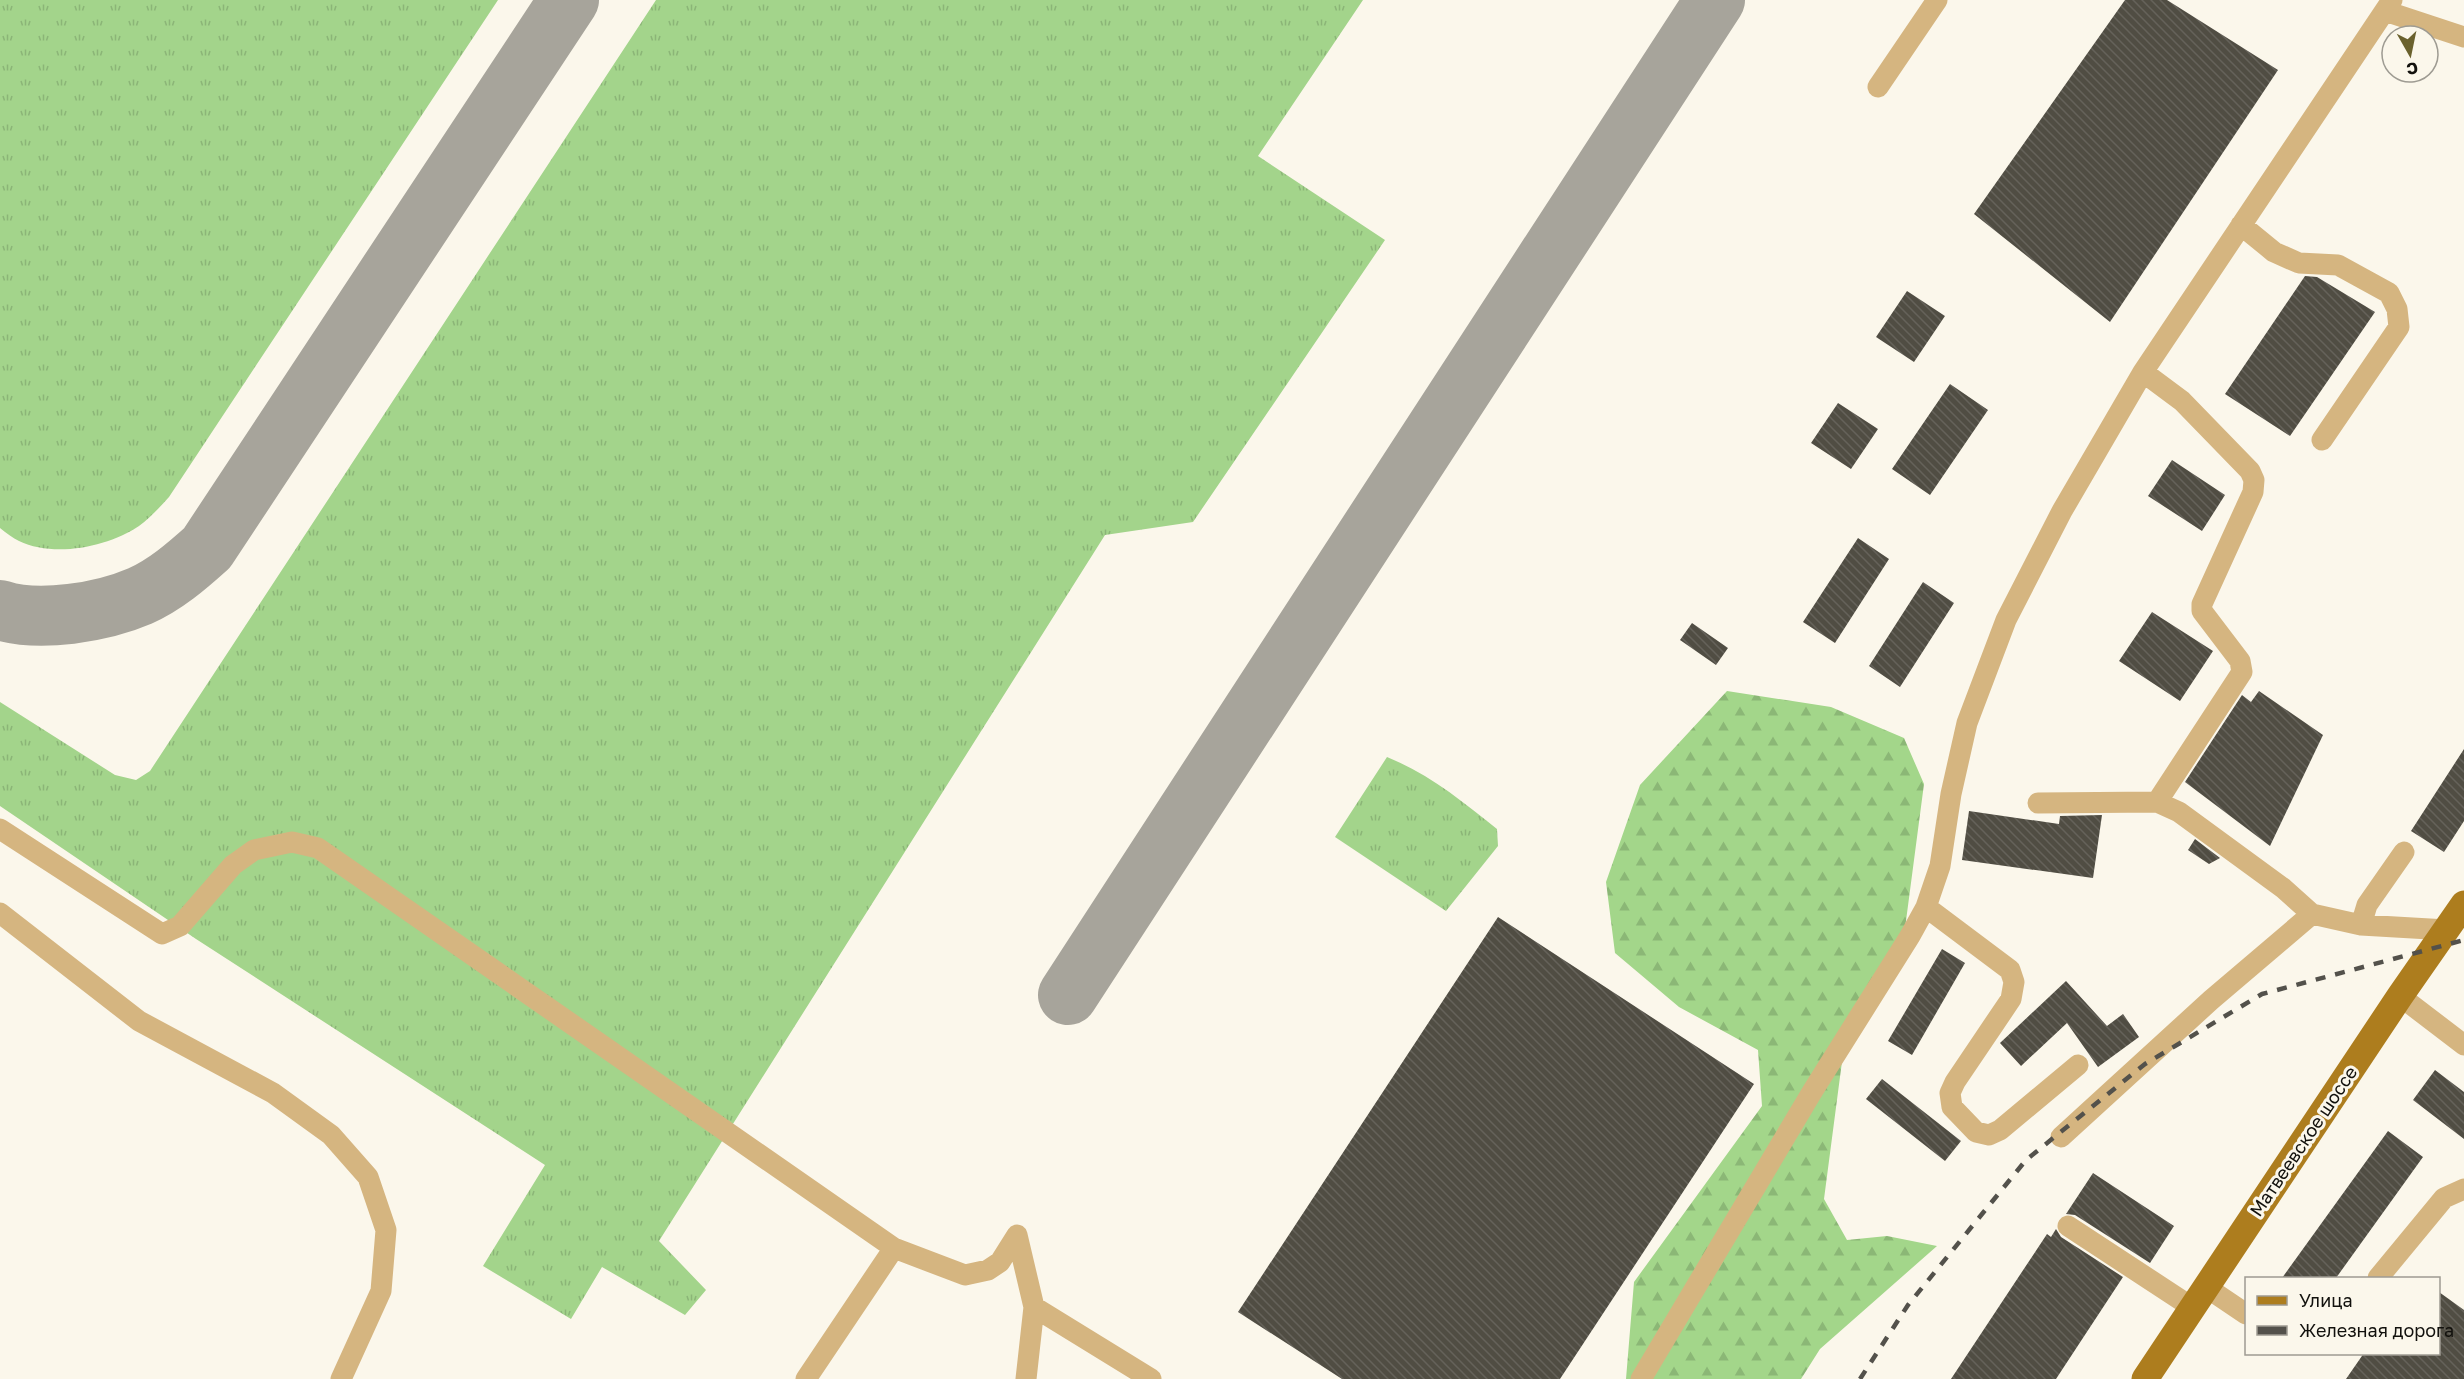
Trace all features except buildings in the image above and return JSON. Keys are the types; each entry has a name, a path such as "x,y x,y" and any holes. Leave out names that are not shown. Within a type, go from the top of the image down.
{"main road":[{"name":"Матвеевское шоссе","path":"2145,1379 2400,996 2464,904"}],"street":[{"path":"1878,87 1937,0"},
{"path":"1641,1379 1806,1102 1926,907 1940,866 1951,794 1968,723 2006,620 2062,511 2143,372 2388,6 2464,37"},
{"path":"2241,225 2274,252 2290,260 2299,263 2338,265 2390,293 2397,309 2399,327 2322,440"},
{"path":"2143,372 2182,401 2250,471 2254,480 2253,492 2202,604 2202,611 2240,661 2242,672 2157,802"},
{"path":"2038,803 2157,802 2179,812 2283,888 2312,914 2361,925 2447,930"},
{"path":"0,829 162,934 180,926 233,865 254,850 292,842 318,848 894,1248 965,1275 988,1270 1000,1262 1017,1235 1034,1307 1026,1379"},
{"path":"2361,925 2367,904 2404,852"},
{"path":"1926,907 2010,970 2014,982 2011,999 1950,1093 1952,1107 1976,1132 1989,1136 2000,1130 2078,1065"},
{"path":"0,913 139,1021 273,1093 331,1135 368,1177 386,1230 381,1291 340,1379"},
{"path":"2061,1137 2211,1000 2312,914"},
{"path":"2400,996 2464,1045"},
{"path":"2379,1277 2444,1198 2464,1188"},
{"path":"2068,1226 2200,1298 2245,1313"},
{"path":"806,1379 894,1248"},
{"path":"1034,1307 1150,1379"}],"green space":[{"path":"0,0 498,0 169,497 139,526 112,540 80,548 48,549 33,546 17,540 0,528"},
{"path":"656,0 1363,0 1258,156 1385,240 1193,522 1105,535 659,1241 706,1290 685,1315 602,1267 571,1319 483,1266 545,1165 196,939 0,806 0,702 115,775 136,780 150,771"},
{"path":"1727,691 1831,707 1904,738 1924,784 1904,936 1843,1054 1824,1199 1847,1240 1887,1236 1937,1246 1820,1349 1801,1379 1626,1379 1634,1282 1762,1106 1758,1050 1679,1007 1615,953 1606,882 1640,785"},
{"path":"1387,757 1431,780 1497,829 1498,846 1446,911 1335,837"}],"taxiway":[{"path":"0,610 33,616 52,616 90,611 125,602 167,581 207,548 569,0"},
{"path":"1068,995 1715,0"}],"railway":[{"path":"1860,1379 1908,1305 2026,1160 2145,1064 2262,994 2464,940"}]}
